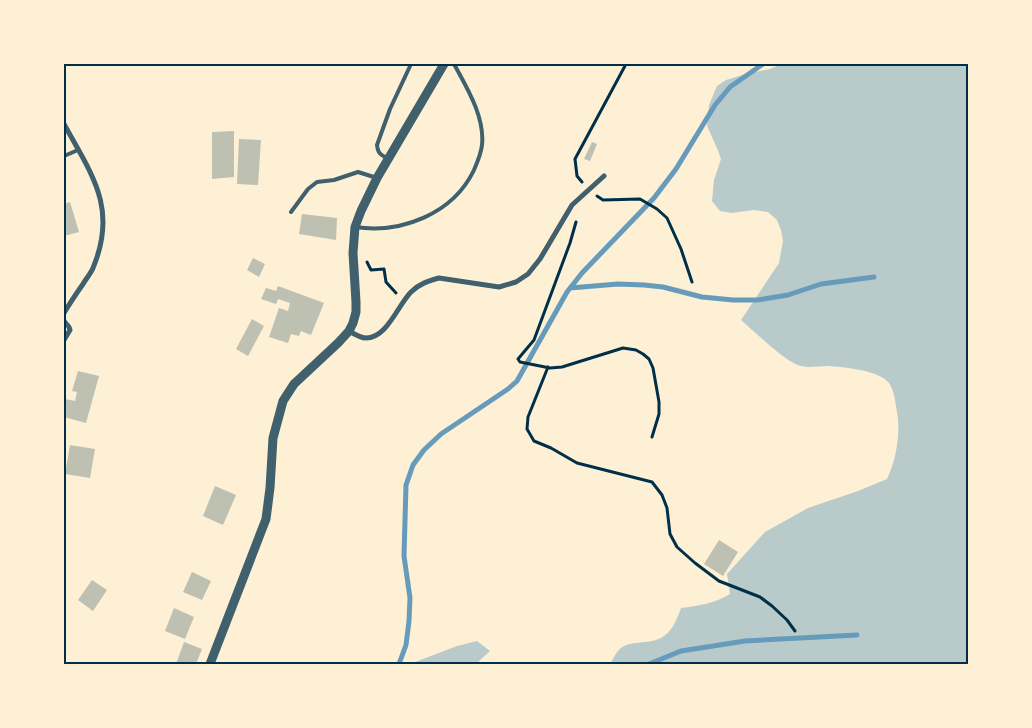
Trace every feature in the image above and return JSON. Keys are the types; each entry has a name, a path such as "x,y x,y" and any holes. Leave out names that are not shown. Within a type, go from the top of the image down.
{"street":[{"path":"210,664 266,519 273,438 283,401 294,384 338,344 353,323 356,312 355,228 377,178 444,64"},
{"path":"64,124 98,191 104,226 102,242 92,269 64,313"},
{"path":"349,331 364,338 376,336 389,324 411,292 418,286 439,278 499,288 516,282 528,274 540,259 572,205 604,176"},
{"path":"64,321 70,327 70,330 64,340"}],"lane":[{"path":"389,159 378,151 377,145 390,109 411,64"},
{"path":"355,228 386,228 413,222 436,212 454,198 469,180 478,162 482,145 481,124 467,89 454,64"},
{"path":"64,156 78,150"},
{"path":"291,212 308,190 317,182 334,180 358,172 377,178"}],"path":[{"path":"626,64 575,159 577,176 588,190 603,200 640,199 657,208 667,218 681,249 692,282"},
{"path":"572,205 576,208 577,213 570,243 534,340 518,359 520,362 548,367 562,367 624,348 636,350 643,354 649,359 653,368 659,402 659,414 652,436"},
{"path":"354,264 367,261 371,270 384,269 386,282 403,301"},
{"path":"548,367 528,417 526,429 534,441 551,448 577,463 652,482 662,495 667,508 670,534 678,547 695,563 719,580 760,597 787,620 796,632"}],"shaded area":[{"path":"782,64 968,64 968,664 610,664 622,647 652,641 664,636 676,622 681,608 713,602 730,594 727,574 765,532 808,508 887,479 893,464 897,446 898,420 894,393 889,383 878,375 861,370 828,366 804,367 795,364 779,353 741,320 779,263 783,241 777,220 768,212 754,210 731,213 720,211 712,201 714,180 721,159 707,126 709,105 717,86 726,80 770,69"},
{"path":"477,641 490,651 476,664 410,664 457,646"}],"building":[{"path":"234,131 234,177 212,179 212,132"},
{"path":"239,139 261,140 258,185 237,184"},
{"path":"592,142 597,144 590,161 584,159"},
{"path":"70,202 79,232 64,236 64,204"},
{"path":"302,214 337,218 336,240 299,234"},
{"path":"253,258 265,264 259,277 247,270"},
{"path":"278,286 324,303 311,335 301,331 299,336 291,334 288,343 269,337 279,308 288,311 290,303 278,299 276,304 261,299 266,288 276,291"},
{"path":"252,319 264,326 248,356 236,349"},
{"path":"78,371 99,376 86,423 64,417 65,399 75,401 77,392 72,391"},
{"path":"70,445 95,449 90,478 65,474"},
{"path":"215,486 236,495 223,525 203,516"},
{"path":"719,540 738,552 723,576 704,564"},
{"path":"192,572 211,581 202,600 183,592"},
{"path":"92,580 107,590 93,611 78,600"},
{"path":"174,608 194,617 185,639 165,631"},
{"path":"184,642 202,649 196,664 176,664"}],"waterway":[{"path":"399,664 406,645 409,621 410,598 404,556 406,485 413,465 424,450 441,434 517,381 567,292 582,273 654,198 676,169 715,105 730,87 763,64"},
{"path":"570,288 618,284 644,285 663,287 702,297 758,300 788,295 821,284 874,277"},
{"path":"649,664 681,651 745,641 857,635"}]}
